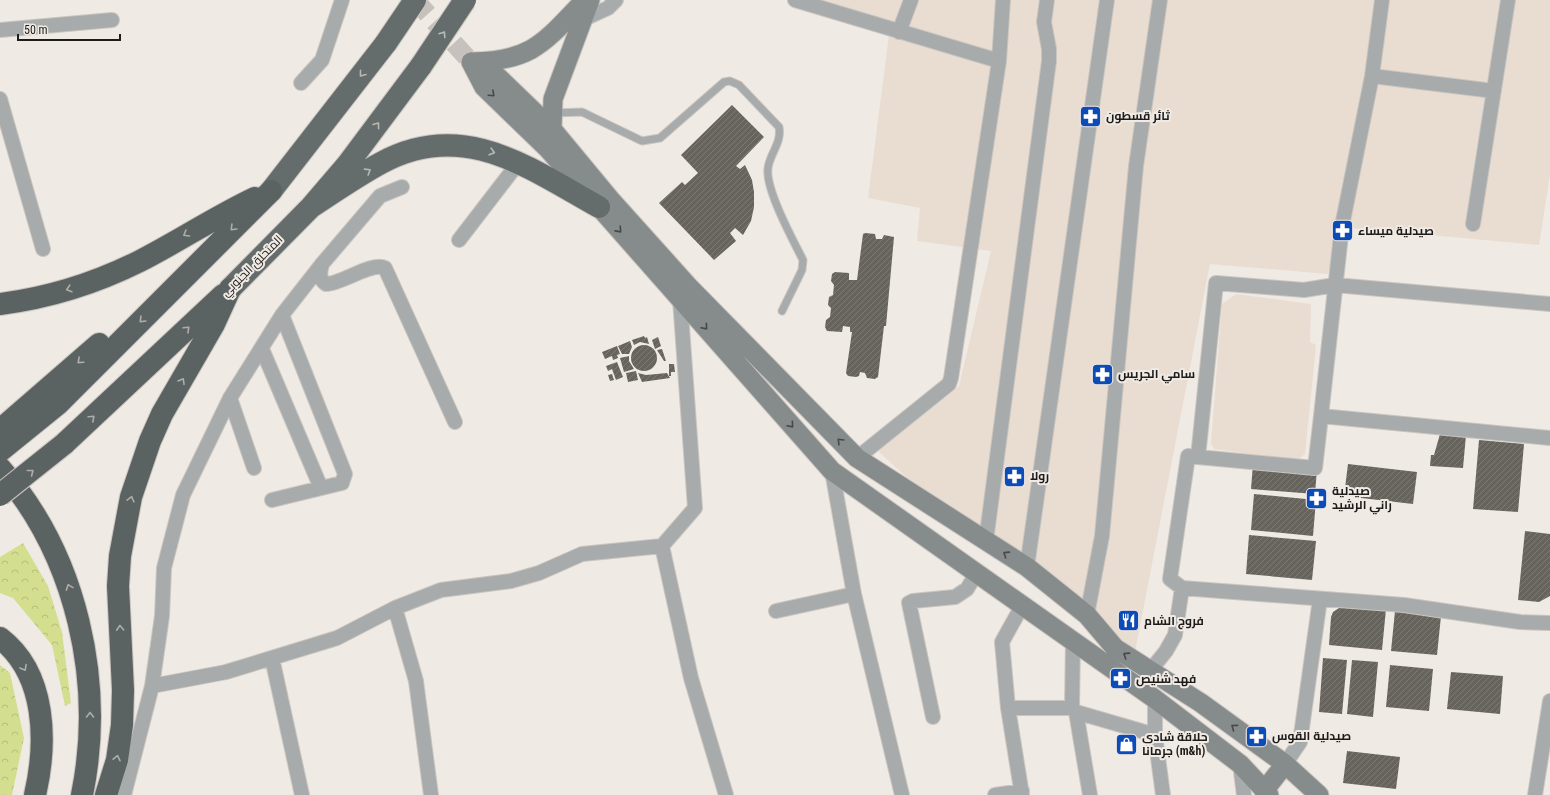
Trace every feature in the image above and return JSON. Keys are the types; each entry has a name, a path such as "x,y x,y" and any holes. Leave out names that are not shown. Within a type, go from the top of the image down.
{"highway":[{"path":"0,451 58,404 271,191 386,43 416,0"},
{"name":"المتحلق الجنوبي","path":"0,495 64,444 230,289 311,207 347,165 421,66 465,0"},
{"path":"311,207 381,163 417,150 444,146 475,148 490,151 519,162 599,207"},
{"path":"0,304 42,296 72,288 120,270 158,251 212,220 271,191"},
{"path":"106,795 117,760 122,725 124,690 118,586 125,527 131,497 147,448 162,414 214,324 230,289"},
{"path":"0,430 104,340 114,337 124,338"},
{"path":"0,468 35,516 55,553 70,589 80,624 90,698 87,771 82,795"},
{"path":"0,638 19,659 37,696 41,716 41,750 35,795"}],"main road":[{"path":"471,62 507,59 533,50 547,39 585,0"},
{"path":"552,121 556,92 590,0"},
{"path":"471,62 498,76 552,121 610,199 689,287 857,458 1027,567 1087,615 1115,648 1201,703 1285,764 1319,795"},
{"path":"471,62 484,87 538,138 832,471 1155,699 1240,764 1266,793 1285,764"},
{"path":"880,504 898,485"}],"street":[{"path":"302,83 322,60 342,0"},
{"path":"584,19 608,8 616,0"},
{"path":"795,0 999,61"},
{"path":"899,32 911,0"},
{"path":"857,458 949,384 951,378 999,61 1003,0"},
{"path":"986,541 1048,61 1049,49 1044,22 1047,0"},
{"path":"1027,567 1107,0"},
{"path":"1087,615 1102,536 1136,166 1160,0"},
{"path":"1382,0 1372,76 1342,226 1315,468 1188,456 1170,579 1182,588 1404,605 1520,622 1550,623"},
{"path":"1473,224 1508,0"},
{"path":"0,30 112,20"},
{"path":"1372,76 1494,91"},
{"path":"0,99 43,249"},
{"path":"459,240 519,162"},
{"path":"124,795 152,686 162,616 164,568 183,495 230,398 282,315 322,264 380,196 402,187"},
{"path":"322,264 320,276 321,280 326,284 340,281 378,266 385,268 455,422"},
{"path":"1198,457 1216,283 1304,290 1335,285 1550,304"},
{"path":"152,686 226,672 337,638 395,608 441,590 511,581 539,573 582,554 662,546 695,508 680,299"},
{"path":"272,500 342,483 345,474 282,315"},
{"path":"262,349 320,488"},
{"path":"230,398 254,468"},
{"path":"1321,416 1550,438"},
{"path":"832,471 854,594 902,795"},
{"path":"662,546 691,678 726,795"},
{"path":"933,717 909,603 913,601 955,597 967,589 976,574"},
{"path":"1150,671 1166,651 1175,635 1182,588"},
{"path":"776,611 854,594"},
{"path":"1285,764 1300,742 1320,599"},
{"path":"995,795 1022,793 1008,708 1002,642 1022,606"},
{"path":"395,608 416,681 431,795"},
{"path":"1073,640 1074,709 1090,795"},
{"path":"272,658 302,795"},
{"path":"1155,699 1155,735 1163,795"},
{"path":"1535,795 1550,701"},
{"path":"1008,708 1069,708 1155,735"},
{"path":"1240,764 1244,795"}],"lane":[{"path":"552,121 582,112 642,141 652,141 660,138 724,82 730,81 739,85 779,127 779,140 768,168 768,178 773,194 803,260 802,270 782,311"}],"shaded area":[{"path":"799,0 1550,0 1550,175 1539,245 1340,227 1328,274 1210,264 1135,652 1027,567 904,475 877,450 959,386 991,251 917,241 920,208 868,198 890,27"},
{"path":"1236,294 1311,304 1310,342 1316,345 1305,454 1297,460 1214,449 1211,443 1222,304"}],"green space":[{"path":"23,543 48,586 62,632 71,703 65,706 52,645 13,598 0,593 0,557"},
{"path":"0,665 10,673 24,738 12,795 0,795"}],"building":[{"path":"732,105 764,137 736,166 740,169 745,165 752,180 754,207 751,221 743,235 735,228 730,233 736,241 714,260 659,203 682,182 685,185 698,173 681,155"},
{"path":"863,234 875,234 876,239 882,239 884,235 894,237 886,326 884,326 878,377 875,379 867,378 865,373 860,372 859,376 856,377 848,376 846,373 852,332 850,332 850,327 843,326 842,332 827,331 825,327 826,320 830,317 831,308 828,305 829,297 833,295 834,285 831,281 832,274 835,272 849,273 849,280 857,280"},
{"path":"644,336 645,338 647,337 649,344 640,342 634,345 632,340"},
{"path":"658,337 661,346 655,349 652,340"},
{"path":"630,341 632,347 629,354 622,354 618,346"},
{"path":"644,345 653,349 657,358 653,367 644,371 635,367 631,358 635,349"},
{"path":"617,346 620,354 617,355 618,358 613,360 612,356 605,359 602,352"},
{"path":"662,349 666,361 664,361 657,350"},
{"path":"629,356 629,361 634,369 624,372 620,358"},
{"path":"617,362 623,377 616,380 612,369 608,371 606,366"},
{"path":"669,364 674,364 675,372 671,372 671,376 669,376"},
{"path":"636,371 638,380 628,382 626,373"},
{"path":"638,373 646,375 667,373 670,378 642,382"},
{"path":"612,374 614,380 610,381 608,375"},
{"path":"1467,424 1463,468 1430,466 1431,455 1434,455 1440,434"},
{"path":"1479,440 1524,444 1518,512 1473,509"},
{"path":"1253,464 1317,469 1315,494 1251,489"},
{"path":"1348,464 1417,472 1413,504 1344,496"},
{"path":"1254,494 1316,500 1313,536 1251,530"},
{"path":"1525,531 1550,534 1550,596 1539,602 1518,600"},
{"path":"1249,535 1316,541 1312,580 1246,574"},
{"path":"1342,606 1386,609 1382,650 1329,645 1331,617 1333,612"},
{"path":"1395,611 1441,616 1437,655 1391,651"},
{"path":"1323,658 1347,660 1342,714 1319,712"},
{"path":"1352,660 1378,662 1373,717 1347,714"},
{"path":"1390,665 1433,669 1429,711 1386,707"},
{"path":"1451,672 1503,676 1500,714 1447,709"},
{"path":"1347,751 1400,757 1396,789 1343,783"}],"tunnel":[{"path":"415,0 471,62"}],"place":[{"name":"ثائر قسطون","path":"1091,116"},
{"name":"صيدلية ميساء","path":"1342,231"},
{"name":"سامي الجريس","path":"1103,374"},
{"name":"رولا","path":"1015,476"},
{"name":"صيدلية راني الرشيد","path":"1316,498"},
{"name":"فروج الشام","path":"1128,621"},
{"name":"فهد شنيص","path":"1120,679"},
{"name":"صيدلية القوس","path":"1256,736"},
{"name":"حلاقة شادي جرمانا (m&h)","path":"1127,744"}]}
